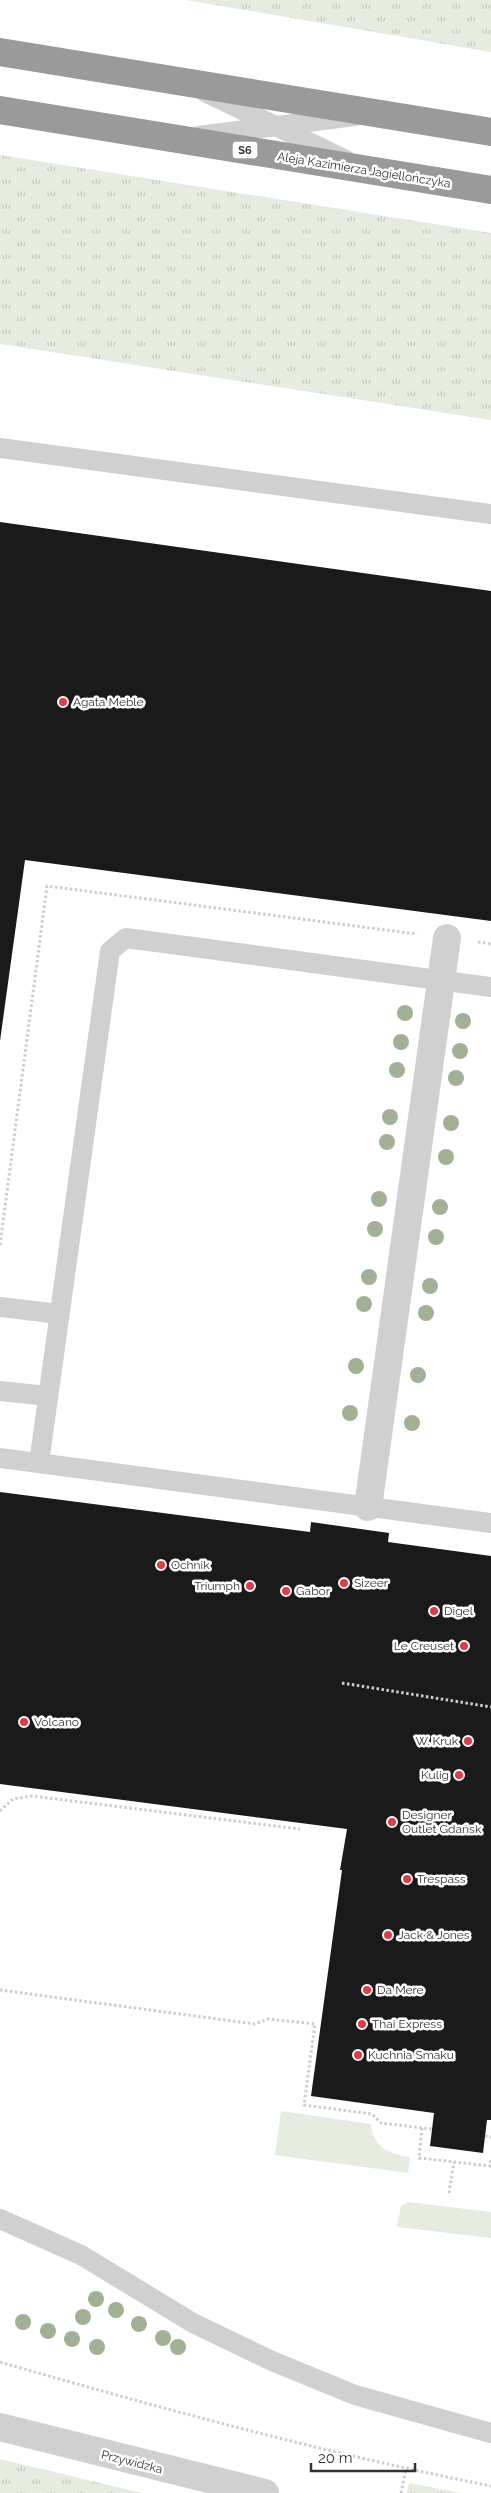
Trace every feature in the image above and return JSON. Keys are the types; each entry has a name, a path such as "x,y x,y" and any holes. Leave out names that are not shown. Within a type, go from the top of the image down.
{"highway":[{"path":"0,52 491,132"},
{"name":"Aleja Kazimierza Jagiellończyka","path":"0,110 491,190"}],"street":[{"path":"368,1507 447,938"},
{"name":"Przywidzka","path":"0,2427 265,2493"}],"lane":[{"path":"187,83 365,170"},
{"path":"176,139 377,114"},
{"path":"0,448 491,514"},
{"path":"39,1463 110,951 126,938 491,987"},
{"path":"0,1307 59,1314"},
{"path":"0,1391 48,1396"},
{"path":"0,1458 491,1523"},
{"path":"0,2220 81,2255 193,2323 272,2361 355,2395 491,2432"}],"path":[{"path":"0,1245 47,886 491,944"},
{"path":"342,1683 491,1707"},
{"path":"0,1811 14,1798 32,1796 300,1829"},
{"path":"0,1990 245,2023 255,2024 268,2019 315,2024 304,2105 372,2114 381,2123 432,2129"},
{"path":"422,2128 419,2158 490,2166 491,2159"},
{"path":"485,2136 491,2137"},
{"path":"450,2193 454,2162"},
{"path":"0,2362 171,2411 406,2470 491,2486"},
{"path":"401,2493 406,2470"}],"green space":[{"path":"186,0 491,0 491,52"},
{"path":"0,155 491,233 491,420 0,344"},
{"path":"281,2111 371,2124 372,2132 378,2144 395,2154 410,2157 408,2173 275,2155"},
{"path":"408,2202 491,2212 491,2238 397,2227 401,2206"},
{"path":"0,2459 142,2493 0,2493"},
{"path":"409,2483 462,2493 407,2493"}],"building":[{"path":"0,522 491,591 491,921 25,860 0,1041"},
{"name":"Designer Outlet Gdańsk","path":"0,1492 310,1532 311,1522 389,1533 388,1542 491,1556 491,2120 487,2120 483,2153 430,2146 434,2113 311,2096 347,1829 0,1784"}],"place":[{"name":"Agata Meble","path":"63,702"},
{"name":"Ochnik","path":"161,1565"},
{"name":"Sizeer","path":"344,1583"},
{"name":"Triumph","path":"250,1586"},
{"name":"Gabor","path":"286,1591"},
{"name":"Digel","path":"434,1611"},
{"name":"Le Creuset","path":"464,1646"},
{"name":"Volcano","path":"24,1722"},
{"name":"W. Kruk","path":"468,1741"},
{"name":"Kulig","path":"459,1775"},
{"name":"Designer Outlet Gdańsk","path":"392,1822"},
{"name":"Trespass","path":"407,1879"},
{"name":"Jack & Jones","path":"388,1935"},
{"name":"Da Mere","path":"367,1990"},
{"name":"Thai Express","path":"362,2024"},
{"name":"Kuchnia Smaku","path":"358,2055"}]}
